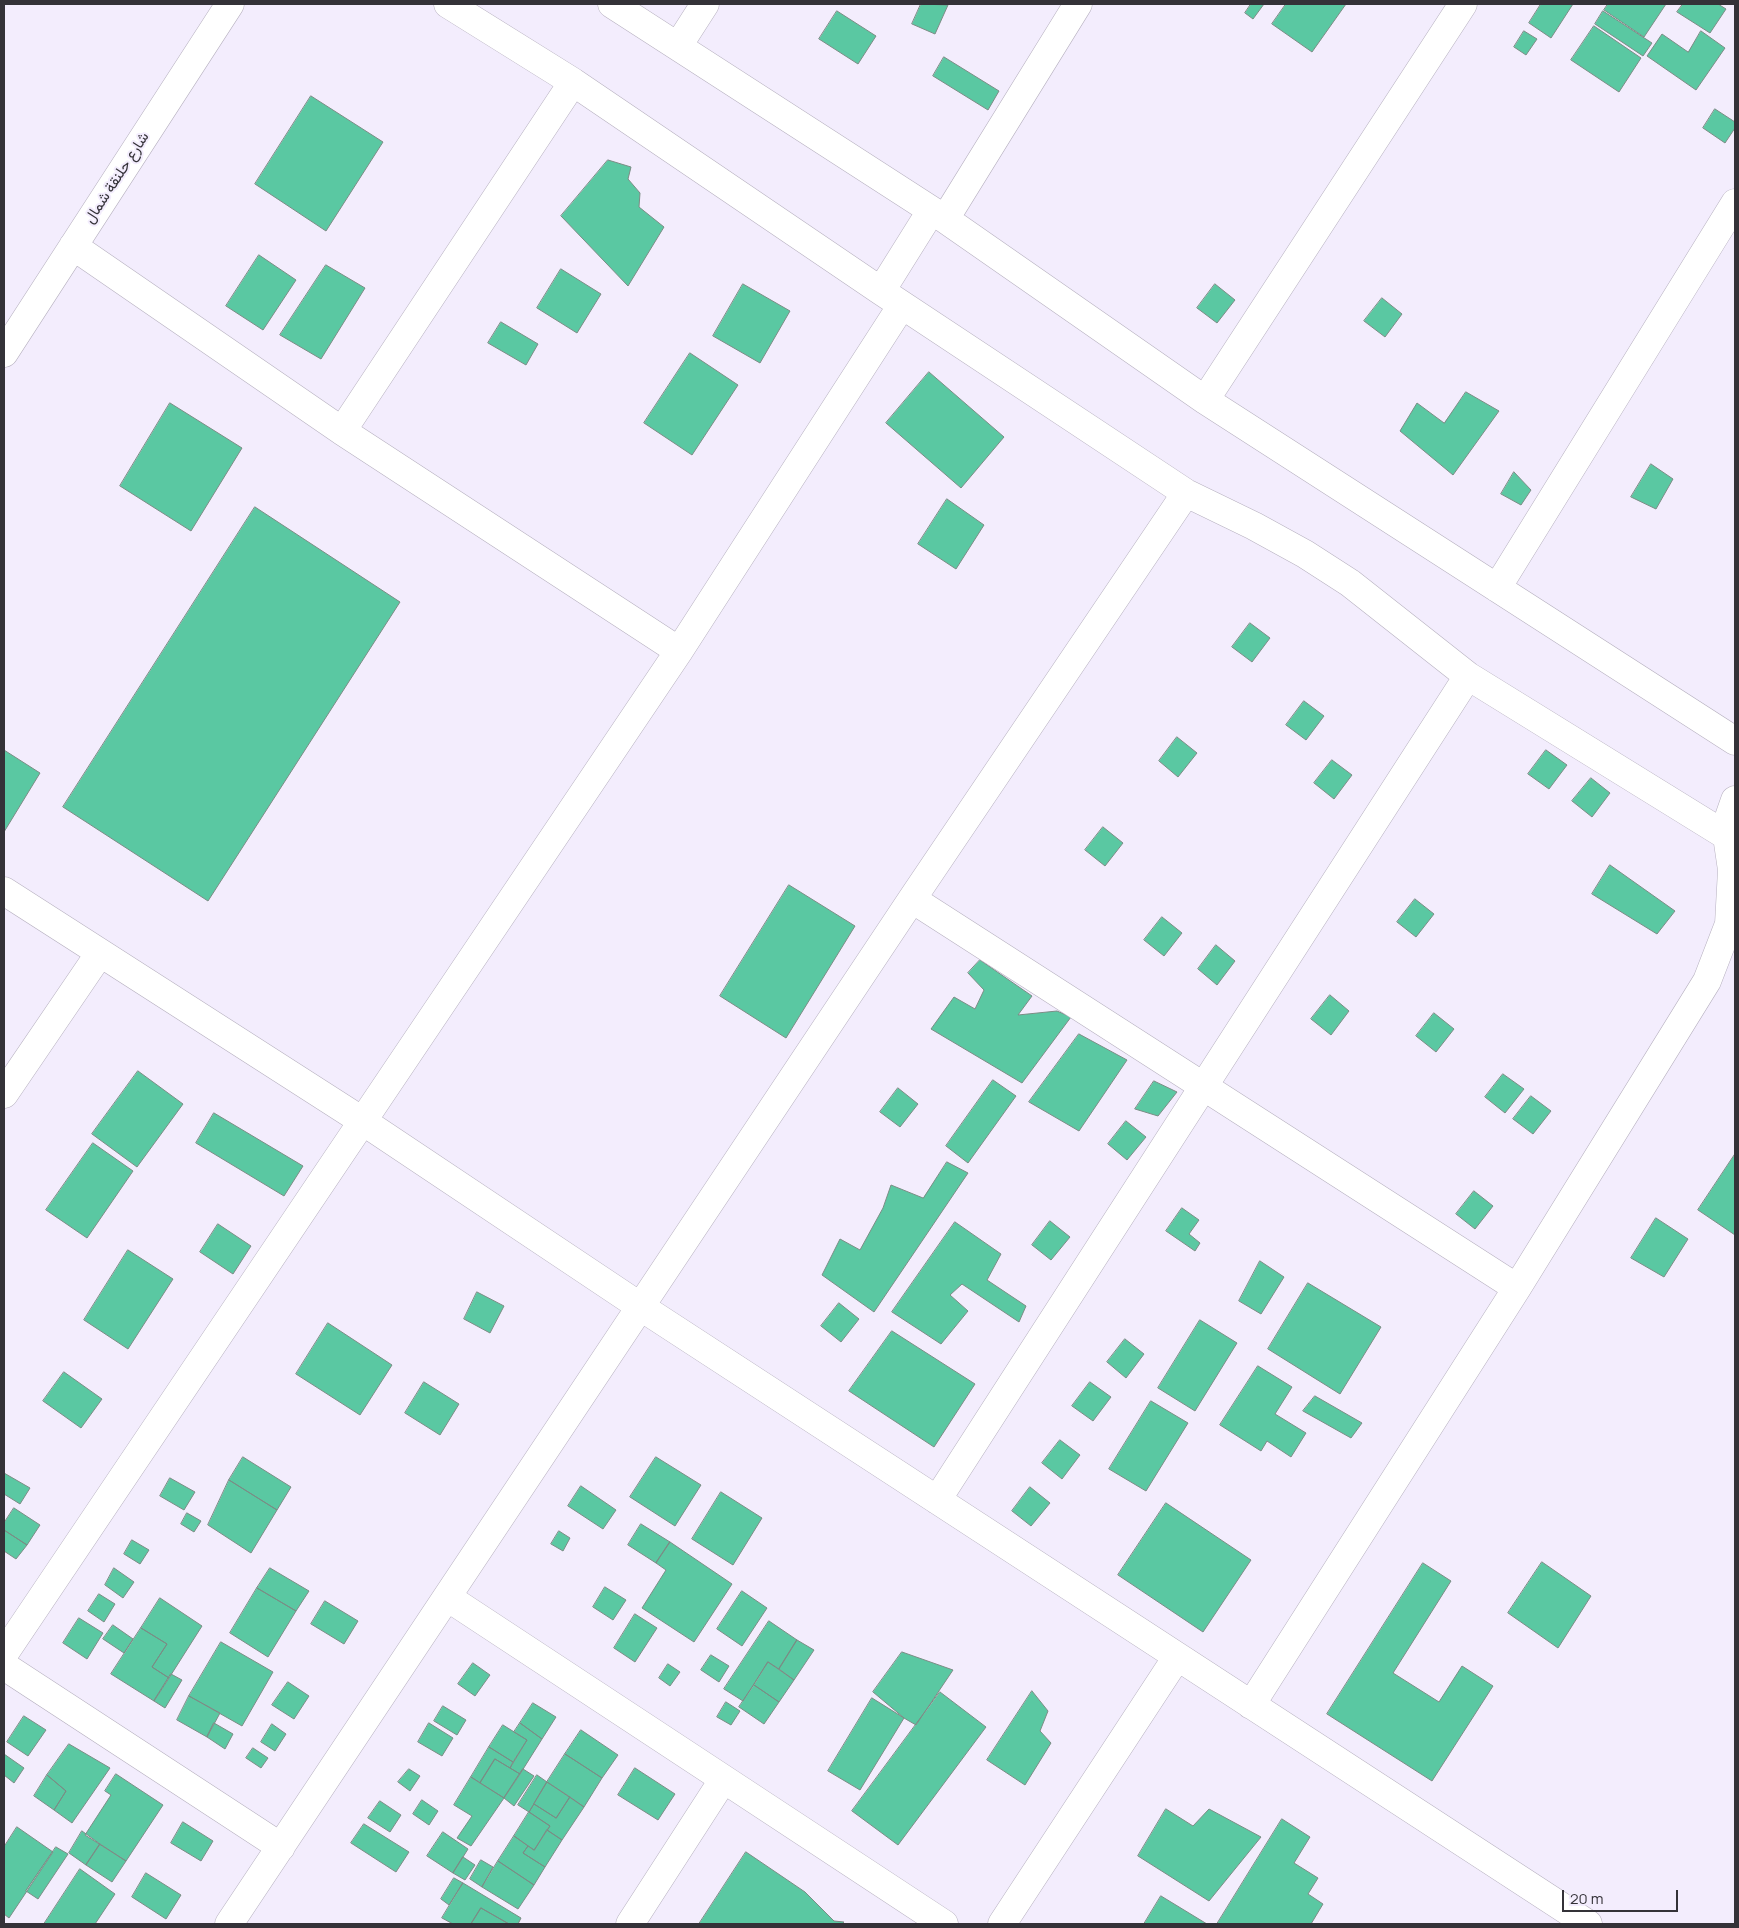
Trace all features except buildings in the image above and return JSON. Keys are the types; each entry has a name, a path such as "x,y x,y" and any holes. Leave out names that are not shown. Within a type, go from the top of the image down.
{"street":[{"name":"شارع حلنقة شمال","path":"4,353 230,4"},
{"path":"448,4 573,82 892,298 1186,493 1254,526 1305,554 1350,583 1468,676 1731,838"},
{"path":"612,4 938,215 1205,400 1735,741"},
{"path":"678,46 705,4"},
{"path":"4,1654 364,1122 679,651 892,298 938,215 1078,4"},
{"path":"1205,400 1463,4"},
{"path":"342,432 573,82"},
{"path":"1497,588 1735,203"},
{"path":"73,246 342,432 679,651"},
{"path":"229,1924 912,900 1186,493"},
{"path":"937,1500 1468,676"},
{"path":"1251,1705 1517,1288 1707,981 1728,924 1732,870 1731,838 1728,820 1735,800"},
{"path":"4,891 364,1122 641,1307 1588,1924"},
{"path":"912,900 1517,1288"},
{"path":"4,1094 100,953"},
{"path":"447,1597 944,1924"},
{"path":"1002,1924 1177,1657"},
{"path":"4,1666 281,1847"},
{"path":"630,1924 724,1780"}]}
